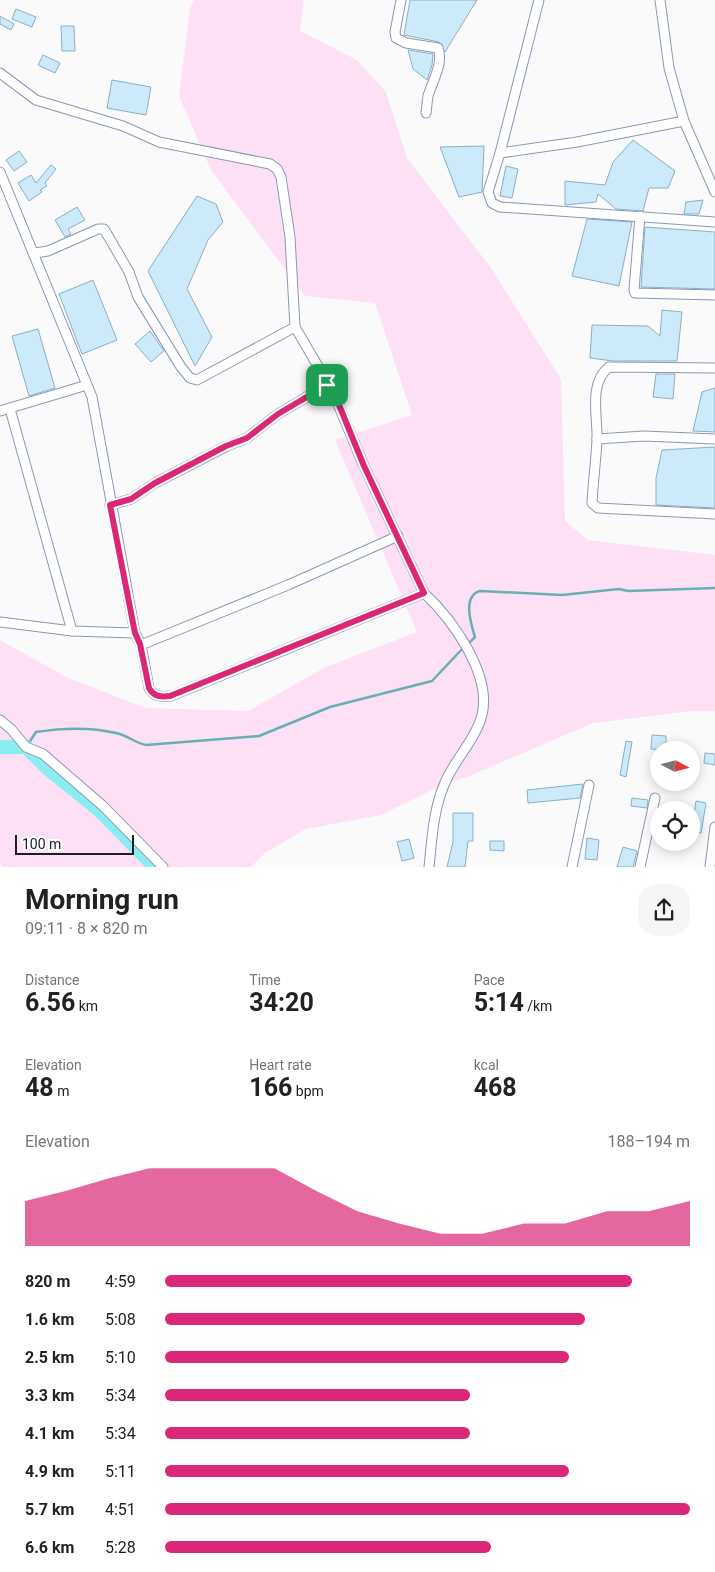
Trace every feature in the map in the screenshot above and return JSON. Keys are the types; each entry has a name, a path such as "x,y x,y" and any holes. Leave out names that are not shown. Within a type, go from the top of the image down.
{"street":[{"path":"401,0 395,32 396,38 406,43 438,48 440,53 439,64 428,96 426,113"},
{"path":"539,0 500,153 488,192 492,203 500,207 715,222"},
{"path":"660,0 669,68 684,121 715,192"},
{"path":"0,73 36,100 123,126 159,142 270,164 277,169 281,177 290,236 295,327 337,400 364,466 424,593 437,605 468,649 483,688 482,715 444,784 438,802 429,867"},
{"path":"500,153 577,142 684,121"},
{"path":"0,172 88,385 100,434 110,505 135,633 140,644 149,688 152,694 160,697 170,696 424,593"},
{"path":"640,216 634,290 636,293 715,295"},
{"path":"35,253 48,251 104,228 129,272 138,297 181,366 190,378 197,380 295,327"},
{"path":"715,368 610,367 600,378 595,410 597,439 592,502 594,506 715,514"},
{"path":"0,411 10,410 88,385"},
{"path":"110,505 131,499 155,483 226,446 247,438 278,414 327,385"},
{"path":"10,410 72,631"},
{"path":"597,439 644,436 715,439"},
{"path":"140,644 288,584 398,536"},
{"path":"0,622 72,631 135,633"},
{"path":"0,720 11,729 26,748 43,754 103,806 163,867"},
{"path":"572,867 589,785"},
{"path":"640,867 655,798"},
{"path":"710,867 715,826"}],"shaded area":[{"path":"194,0 304,0 300,31 357,60 386,92 407,158 491,268 561,379 565,521 588,540 715,555 715,711 691,711 593,723 467,777 444,784 381,815 306,829 265,853 251,867 4,867 0,864 0,640 66,677 146,708 248,711 326,667 417,632 335,440 412,415 375,303 305,296 211,170 179,96 190,8"}],"building":[{"path":"410,0 477,0 445,52 439,42 404,35"},
{"path":"16,9 36,17 32,27 12,19"},
{"path":"0,16 14,24 11,30 0,24"},
{"path":"61,26 74,26 75,51 62,51"},
{"path":"408,50 433,54 427,80 413,69"},
{"path":"43,55 60,63 55,73 38,65"},
{"path":"112,80 151,87 146,115 107,108"},
{"path":"633,140 675,171 668,188 649,188 643,211 616,209 598,194 596,202 565,205 565,181 605,185 613,162"},
{"path":"484,146 482,192 459,197 440,147"},
{"path":"19,151 27,162 14,171 6,160"},
{"path":"51,165 56,169 45,183 47,186 29,201 18,183 31,175 36,183"},
{"path":"506,166 518,169 512,198 500,196"},
{"path":"197,196 216,204 223,222 208,240 187,289 212,337 195,366 148,271"},
{"path":"703,200 699,214 684,214 686,202"},
{"path":"77,207 85,220 68,229 71,234 65,237 55,220"},
{"path":"587,219 632,222 619,286 572,276"},
{"path":"645,227 715,232 715,289 641,287"},
{"path":"93,280 117,340 82,354 59,294"},
{"path":"662,310 682,312 677,361 613,361 590,358 592,325 648,326 660,336"},
{"path":"38,329 55,388 29,396 12,336"},
{"path":"150,331 164,351 151,362 135,344"},
{"path":"656,374 675,374 673,399 653,397"},
{"path":"715,388 715,432 693,431 702,392"},
{"path":"715,447 715,508 656,505 656,478 662,450"},
{"path":"652,735 666,736 666,741 652,741"},
{"path":"626,741 632,742 626,777 620,775"},
{"path":"705,753 715,754 715,765 704,763"},
{"path":"583,784 580,798 528,803 527,790"},
{"path":"632,798 648,800 647,808 631,806"},
{"path":"700,802 706,803 700,833"},
{"path":"453,813 473,813 473,841 468,841 465,867 447,867 453,842"},
{"path":"587,838 599,840 597,860 585,859"},
{"path":"409,839 414,858 402,861 397,842"},
{"path":"490,841 504,841 504,851 490,850"},
{"path":"623,847 637,851 633,867 617,867"}],"waterway":[{"path":"468,644 475,637 470,618 469,604 474,594 480,591 562,595 619,589 628,591 715,588"},
{"path":"27,746 36,732 66,729 106,731 120,734 146,745 259,736 330,707 432,681 464,647"},
{"path":"0,747 26,747 47,768 99,810 155,867"}],"route":[{"path":"327,385 337,400 364,466 424,593 170,696 160,697 152,694 149,688 140,644 135,633 110,505 131,499 155,483 226,446 247,438 278,414 327,385"}]}
